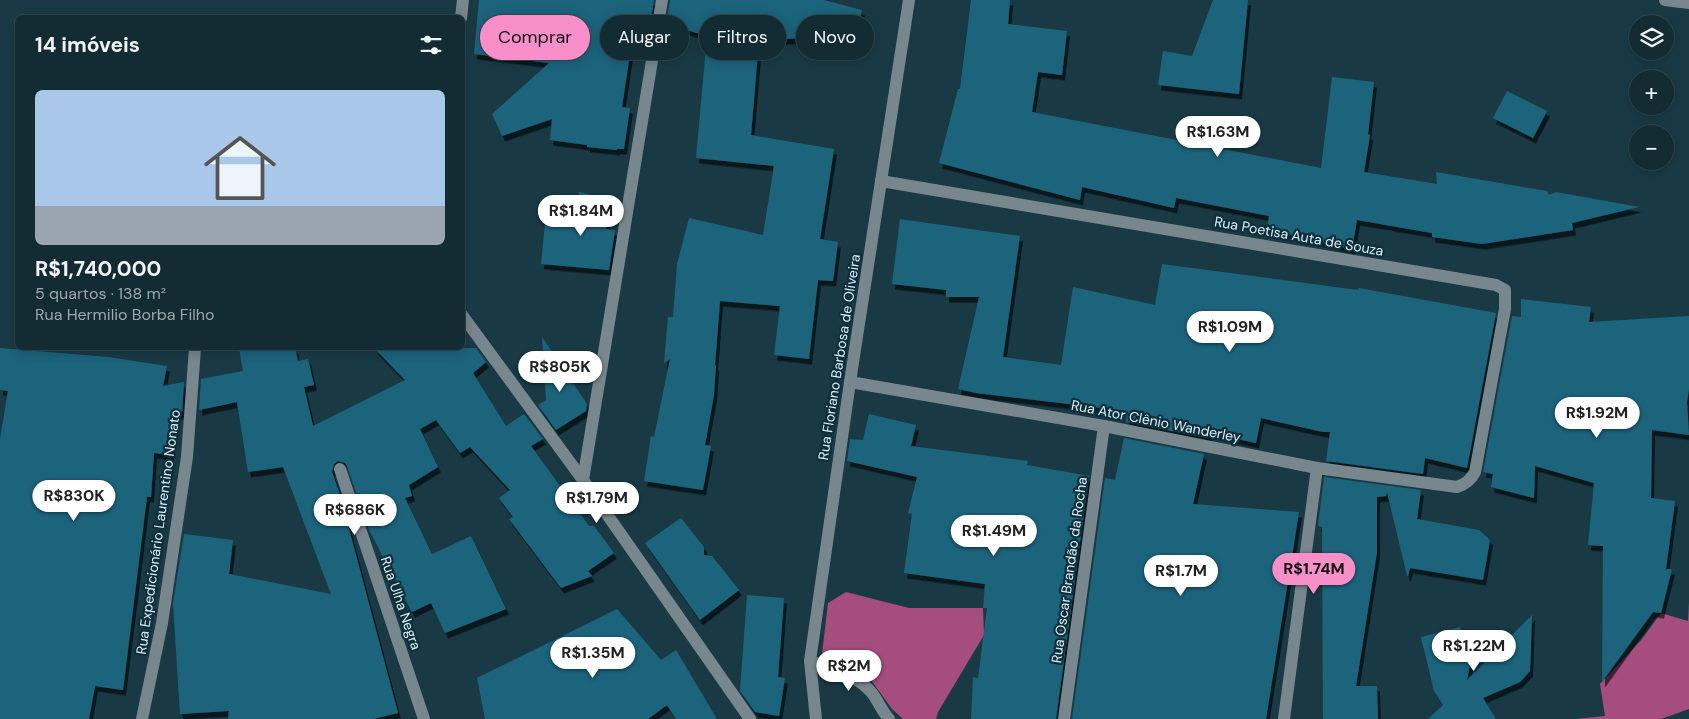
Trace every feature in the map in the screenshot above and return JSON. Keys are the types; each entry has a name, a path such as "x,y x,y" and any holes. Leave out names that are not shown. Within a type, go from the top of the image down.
{"street":[{"path":"461,15 463,0"},
{"path":"583,480 662,0"},
{"name":"Rua Floriano Barbosa de Oliveira","path":"816,719 810,661 850,382 909,0"},
{"path":"1665,0 1689,3"},
{"name":"Rua Poetisa Auta de Souza","path":"881,181 1496,285 1505,290 1506,298 1475,472 1468,482 1457,487"},
{"path":"465,319 583,480 750,719"},
{"name":"Rua Expedicionário Laurentino Nonato","path":"142,719 162,623 185,467 195,350"},
{"name":"Rua Ator Clênio Wanderley","path":"850,382 1104,426 1317,468 1457,487"},
{"name":"Rua Oscar Brandão da Rocha","path":"1064,719 1104,426"},
{"path":"1284,719 1317,468"},
{"name":"Rua Ulha Negra","path":"340,469 424,719"},
{"path":"810,661 834,669 860,682 872,693 889,719"}],"shaded area":[{"path":"846,592 909,608 983,608 984,635 938,712 936,719 903,719 892,709 865,672 822,654 828,603"},
{"path":"1689,601 1689,709 1661,719 1576,719 1605,716 1600,684 1642,639 1661,613 1688,621"}],"building":[{"path":"479,0 654,0 652,15 600,15 600,60 629,60 622,107 630,108 624,149 587,147 587,145 550,140 552,119 502,136 492,114 549,63 524,60 590,60 590,15 480,15 480,55 474,54"},
{"path":"670,0 824,0 862,10 861,15 796,15 796,38 786,39 786,15 699,15 699,34 689,31 689,15 668,15"},
{"path":"971,0 1010,0 1008,24 1067,31 1062,75 1038,72 1032,112 1321,168 1332,77 1374,82 1368,134 1370,135 1364,172 1437,184 1436,172 1547,191 1549,195 1556,192 1639,207 1572,223 1573,230 1482,244 1432,237 1432,233 1357,220 1352,249 1267,229 1269,216 1176,198 1174,208 1082,187 1080,200 939,163 958,89 960,89"},
{"path":"1213,0 1248,0 1239,94 1158,85 1163,51 1192,56"},
{"path":"705,60 757,60 751,135 834,149 820,239 838,242 833,281 818,280 809,359 774,355 780,306 720,301 714,395 705,445 711,446 703,490 644,481 651,436 654,437 670,359 664,363 668,317 673,317 677,264 689,218 763,235 774,166 696,158"},
{"path":"1507,91 1547,111 1533,138 1493,118"},
{"path":"579,192 610,199 606,229 615,230 609,270 541,264 545,223 574,226"},
{"path":"900,219 1020,236 1003,357 1061,365 1073,287 1155,305 1162,264 1358,290 1359,288 1496,313 1467,468 1425,458 1423,474 1326,461 1330,432 1261,418 1256,443 1209,433 1208,438 1126,422 1127,411 976,393 958,389 979,297 946,297 946,290 892,284"},
{"path":"1521,299 1591,307 1589,322 1689,316 1689,389 1687,402 1689,435 1652,430 1651,498 1675,501 1666,569 1672,569 1661,613 1653,612 1602,682 1603,546 1588,545 1594,483 1535,466 1534,498 1491,487 1493,474 1483,472 1512,316 1521,317"},
{"path":"542,337 587,404 586,411 556,430 538,405 546,400"},
{"path":"0,348 108,357 167,366 163,386 184,382 182,413 176,415 171,455 154,453 151,497 147,497 123,690 95,686 89,719 0,719 0,439 8,391 0,390"},
{"path":"465,348 476,348 486,362 473,373 506,426 524,414 543,439 531,446 589,526 594,526 614,553 588,571 592,576 561,588 509,519 513,517 499,498 510,490 470,447 460,453 436,420 420,429 438,467 409,485 412,496 405,498 432,554 471,536 506,609 445,633 431,603 412,612 369,530 347,466 345,463 338,461 334,464 332,472 345,509 398,713 373,719 228,719 229,711 180,714 173,603 184,534 233,540 229,574 331,594 283,467 248,472 237,402 199,410 201,379 243,371 239,350 295,350 298,361 308,359 314,385 304,387 313,426 405,380 376,350 465,350"},
{"path":"869,414 916,425 911,446 1028,461 1027,465 1089,476 1056,719 971,719 973,677 978,678 987,608 983,608 985,584 904,573 912,514 908,513 917,477 847,461 850,439 863,440"},
{"path":"1124,438 1204,454 1193,504 1299,512 1266,719 1072,719 1105,478 1115,480"},
{"path":"1324,477 1421,490 1417,519 1479,530 1490,540 1483,580 1410,568 1407,576 1387,492 1386,496 1377,497 1377,552 1356,686 1377,686 1378,719 1323,719 1322,527 1318,526"},
{"path":"681,518 704,547 704,555 712,556 739,590 700,620 645,543"},
{"path":"747,595 784,598 778,677 785,678 779,716 755,712 740,691"},
{"path":"617,609 661,660 676,650 717,719 676,719 667,705 648,719 485,719 477,678"},
{"path":"1532,615 1530,671 1520,682 1483,698 1496,719 1428,719 1443,705 1434,691 1421,637 1460,627 1470,665 1467,680"}]}
